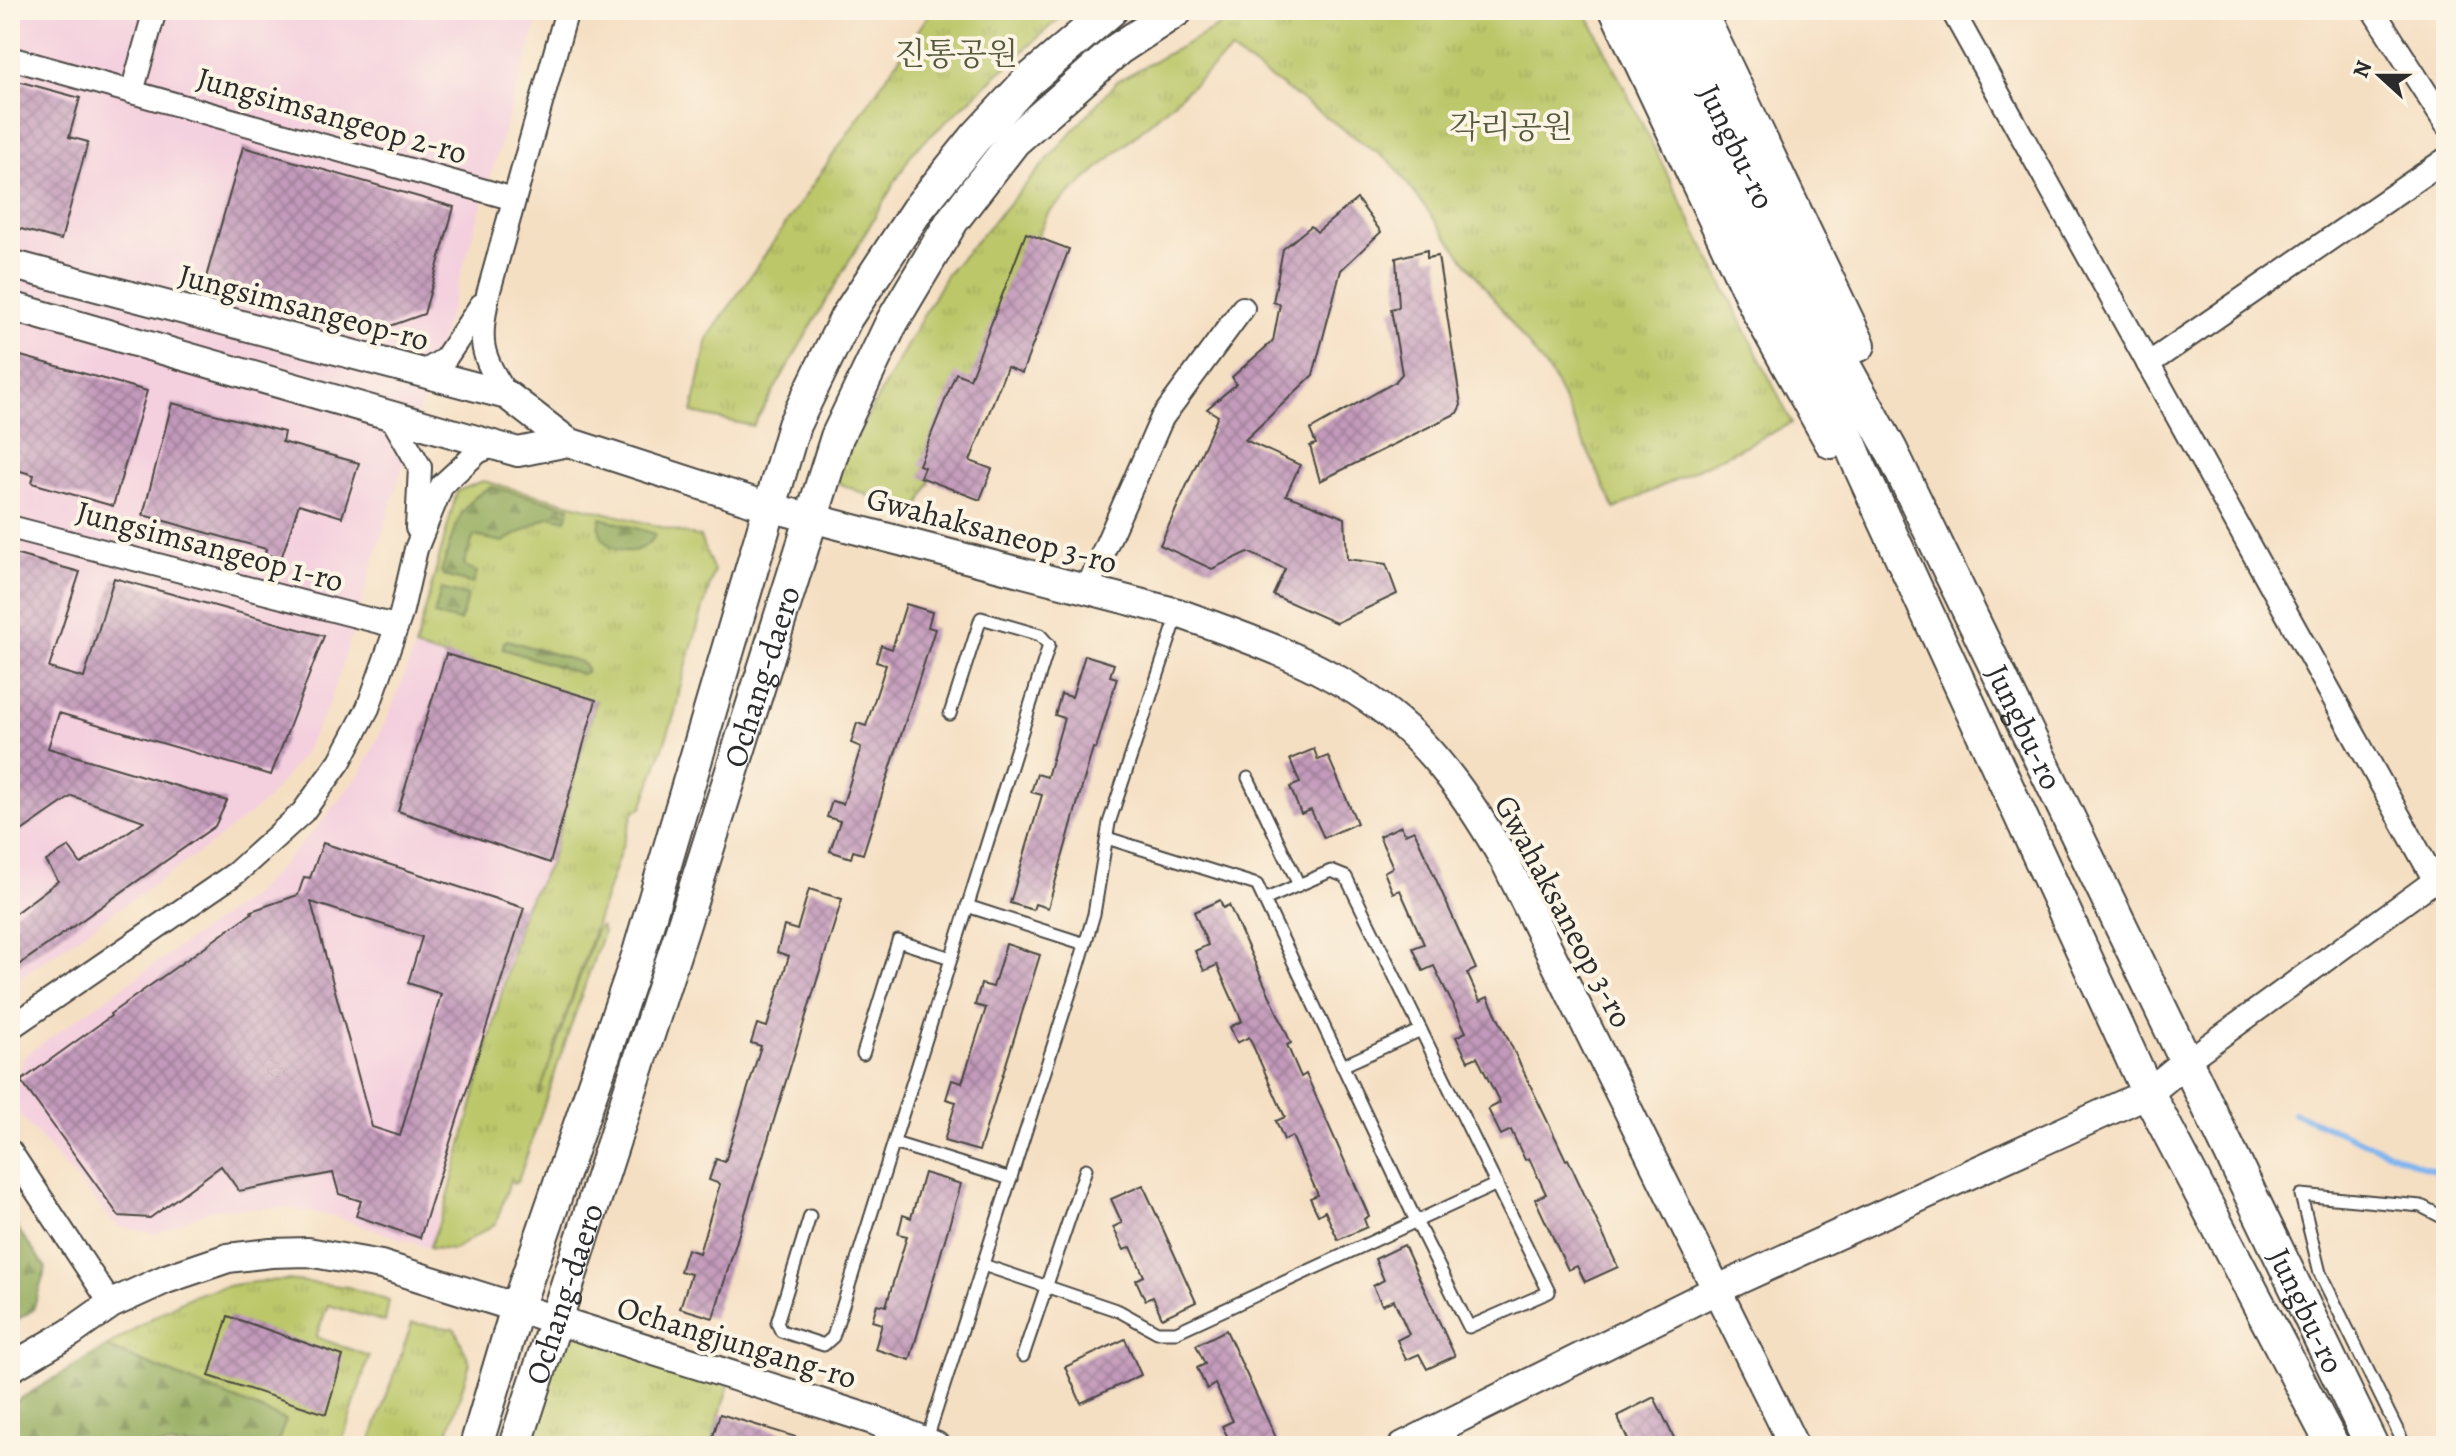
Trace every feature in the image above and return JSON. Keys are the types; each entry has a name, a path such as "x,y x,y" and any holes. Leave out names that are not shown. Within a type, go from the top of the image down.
{"main road":[{"name":"Ochang-daero","path":"476,1446 517,1308 638,956 794,425 846,318 902,232 976,137 1018,92 1111,10"},
{"name":"Ochang-daero","path":"515,1446 837,437 892,322 952,221 1014,141 1118,49 1177,10"},
{"path":"1616,10 1759,313 1832,444 1860,467"},
{"name":"Jungbu-ro","path":"1644,10 1825,383 1860,467 2148,1093 2333,1446"},
{"name":"Jungbu-ro","path":"1670,10 1843,363 1891,450 2372,1446"},
{"path":"1699,10 1884,399 1891,450"}],"street":[{"path":"132,92 155,10"},
{"path":"507,395 487,366 481,334 488,294 567,10"},
{"path":"1403,1446 1451,1435 1716,1290 2148,1093 2187,1061 2440,877 2148,364 1952,10"},
{"path":"2373,10 2446,124"},
{"name":"Jungsimsangeop 2-ro","path":"10,58 514,199"},
{"path":"2148,364 2446,159"},
{"name":"Jungsimsangeop-ro","path":"10,264 507,395 568,442 769,507"},
{"path":"422,373 445,359 488,294"},
{"name":"Jungsimsangeop-ro","path":"10,306 518,452 568,442"},
{"path":"1086,591 1162,418 1243,308"},
{"path":"390,415 420,467 416,549"},
{"path":"10,1028 236,873 303,812 340,761 368,708 401,614 416,549 442,485 478,452 494,445"},
{"name":"Gwahaksaneop 3-ro","path":"769,507 1178,613 1242,635 1306,663 1345,684 1389,714 1426,748 1478,813 1506,863 1794,1446"},
{"name":"Jungsimsangeop 1-ro","path":"10,527 395,626"},
{"path":"10,1151 111,1304"},
{"name":"Ochangjungang-ro","path":"10,1368 70,1333 111,1304 166,1279 228,1258 308,1252 381,1265 838,1409 929,1444"}],"lane":[{"path":"929,1444 1094,914 1109,823 1178,613"},
{"path":"810,1216 777,1323 781,1331 824,1345 833,1337 1049,645 1040,635 981,618 950,714"},
{"path":"1248,778 1299,885"},
{"path":"1107,838 1257,885 1264,900 1342,1066 1416,1221 1469,1327 1549,1292 1346,877 1331,871 1264,900"},
{"path":"967,906 1085,944"},
{"path":"863,1054 898,941 951,958"},
{"path":"1342,1066 1421,1030"},
{"path":"894,1143 1011,1179"},
{"path":"1023,1356 1086,1169"},
{"path":"983,1265 1119,1311 1157,1332 1176,1332 1497,1184"},
{"path":"2405,1446 2320,1273 2301,1195 2421,1206 2446,1219"}],"shaded area":[{"path":"10,10 541,10 331,700 304,753 266,801 206,848 10,984"},
{"path":"415,648 596,700 550,863 524,908 429,1248 334,1216 285,1208 213,1209 156,1234 117,1226 13,1107 24,1056 253,895 310,835 361,773 388,717"}],"green space":[{"name":"진통공원","path":"932,10 1068,10 912,153 753,426 692,413 708,338"},
{"name":"각리공원","path":"1249,10 1585,10 1792,423 1615,509 1553,378 1392,163 1231,51 1048,213 915,516 832,480 946,275 1117,81"},
{"path":"483,481 700,537 714,571 675,713 642,808 634,811 539,1095 596,930 601,926 603,932 518,1181 513,1184 511,1178 496,1223 453,1250 429,1248 446,1205 524,908 550,863 596,701 415,648 457,491"},
{"path":"492,487 570,507 566,520 550,516 503,542 474,536 464,563 467,568 477,572 473,584 445,576 441,572 463,511 480,493"},
{"path":"601,518 656,534 639,549 618,550 603,539"},
{"path":"441,589 468,596 460,621 434,615"},
{"path":"507,640 580,662 587,668 586,672 581,674 503,649"},
{"path":"10,1218 46,1268 33,1310 10,1324"},
{"path":"287,1280 348,1287 389,1301 385,1322 328,1305 316,1337 369,1356 341,1446 276,1446 285,1420 106,1347 182,1301 207,1291 261,1281"},
{"path":"554,1321 732,1375 710,1446 515,1446"},
{"path":"412,1323 455,1329 470,1363 444,1446 369,1446"},
{"path":"106,1347 286,1420 276,1446 10,1446 10,1405"}],"building":[{"path":"10,79 80,98 69,137 88,142 61,240 10,226"},
{"path":"243,147 454,207 424,314 382,329 205,281"},
{"path":"1357,199 1381,232 1341,270 1313,375 1245,440 1300,465 1286,495 1345,518 1347,559 1386,564 1397,594 1336,623 1273,595 1285,569 1248,552 1212,569 1160,545 1218,416 1207,409 1236,384 1232,377 1273,341 1280,304 1273,302 1283,249 1311,226 1317,232"},
{"path":"1026,233 1069,249 1022,373 1007,367 970,461 992,469 980,500 920,477 924,467 919,465 956,373 970,379"},
{"path":"1427,250 1427,258 1438,256 1461,405 1457,413 1320,481 1310,446 1316,444 1310,430 1395,382 1402,374 1391,309 1399,307 1396,258"},
{"path":"10,353 147,391 113,506 32,483 34,475 10,468"},
{"path":"172,403 284,432 282,442 359,463 342,517 299,504 281,559 265,554 266,549 143,515"},
{"path":"10,553 80,572 49,668 84,678 114,578 324,636 271,775 59,713 48,748 227,801 215,826 10,971 10,917 58,881 46,861 69,847 81,864 144,821 72,796 10,839"},
{"path":"906,604 932,612 928,627 935,629 863,854 853,851 851,858 830,851 840,821 827,817 832,801 843,804 861,747 851,743 857,723 866,726 886,665 876,662 881,645 892,649"},
{"path":"446,654 596,700 550,863 398,811"},
{"path":"1085,655 1114,664 1110,676 1117,678 1096,749 1093,748 1048,908 1035,904 1033,910 1010,903 1042,795 1031,792 1037,774 1047,777 1064,718 1055,715 1061,694 1072,697"},
{"path":"1314,749 1318,760 1328,756 1357,823 1324,838 1311,810 1301,814 1290,787 1300,783 1290,759"},
{"path":"1401,826 1405,834 1414,830 1476,969 1467,973 1480,1001 1488,997 1618,1267 1585,1282 1577,1266 1568,1270 1535,1199 1546,1194 1529,1158 1525,1160 1511,1130 1501,1135 1488,1109 1500,1103 1477,1057 1468,1061 1456,1037 1466,1032 1434,966 1423,971 1413,948 1424,944 1400,890 1393,893 1384,872 1393,867 1379,836"},
{"path":"323,843 524,908 420,1238 356,1216 361,1201 339,1194 333,1173 239,1191 221,1166 150,1218 119,1216 21,1081 251,911 298,895 304,877 310,878","holes":["311,902 422,937 408,983 441,994 400,1136 372,1127"]},
{"path":"809,889 842,899 713,1318 680,1308 691,1274 680,1271 687,1249 699,1253 720,1184 709,1180 716,1159 725,1162 761,1046 751,1043 757,1024 767,1027 789,956 777,952 784,926 797,930"},
{"path":"1220,900 1223,908 1229,905 1291,1043 1287,1045 1301,1077 1306,1074 1369,1216 1364,1219 1367,1227 1338,1240 1325,1211 1318,1215 1310,1198 1318,1195 1292,1136 1284,1140 1276,1121 1285,1117 1249,1037 1237,1043 1230,1027 1242,1021 1217,965 1204,971 1195,951 1208,945 1194,912"},
{"path":"1006,944 1040,955 979,1151 944,1141 956,1102 946,1099 952,1080 962,1083 986,1008 975,1005 981,984 993,987"},
{"path":"924,1173 961,1184 910,1360 875,1349 882,1324 872,1321 877,1304 886,1306 907,1236 898,1234 903,1215 911,1218"},
{"path":"1143,1185 1196,1302 1162,1318 1153,1297 1145,1300 1136,1280 1144,1276 1131,1247 1124,1250 1113,1227 1122,1223 1111,1199"},
{"path":"1404,1245 1455,1356 1427,1369 1419,1354 1406,1360 1397,1340 1409,1334 1394,1300 1382,1305 1373,1286 1384,1280 1375,1259"},
{"path":"228,1316 343,1356 326,1414 209,1376"},
{"path":"1226,1330 1278,1442 1269,1446 1243,1446 1241,1441 1232,1445 1222,1426 1233,1421 1215,1384 1207,1389 1197,1368 1205,1364 1196,1345"},
{"path":"1125,1339 1141,1375 1081,1403 1065,1367"},
{"path":"1654,1397 1678,1446 1631,1446 1617,1416"},
{"path":"720,1414 812,1442 812,1446 710,1446"}],"waterway":[{"path":"2294,1113 2446,1176"}]}
